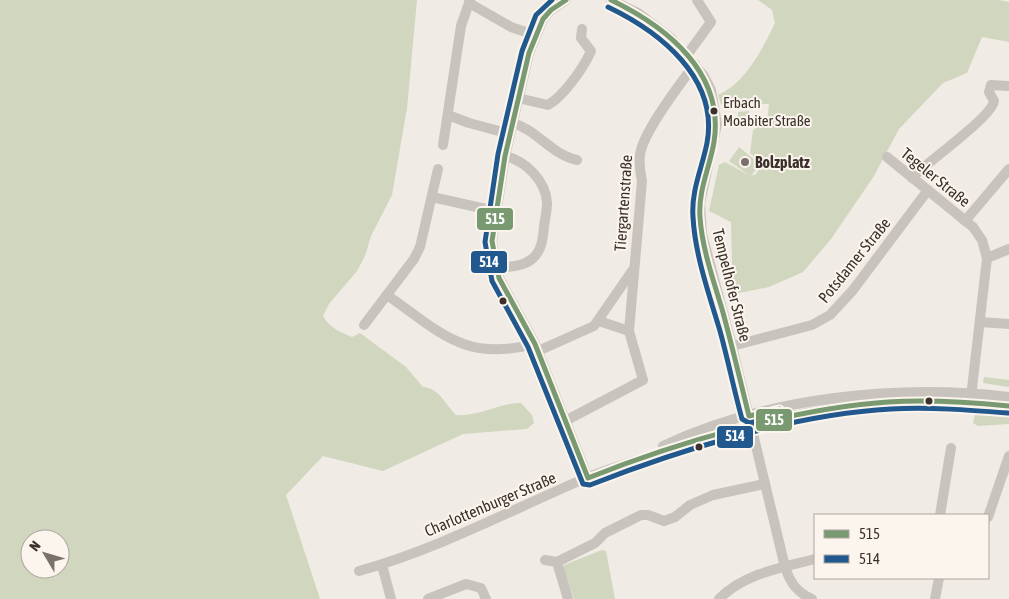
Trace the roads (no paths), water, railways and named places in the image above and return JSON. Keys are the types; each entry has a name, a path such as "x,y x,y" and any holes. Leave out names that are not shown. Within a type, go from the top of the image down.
{"street":[{"name":"Tempelhofer Straße","path":"612,0 625,5 654,24 695,64 711,90 717,124 700,203 702,234 732,346 785,567 790,582 797,591 812,599"},
{"path":"687,55 710,22 697,0"},
{"path":"443,145 461,26 470,1 511,27 534,35"},
{"path":"562,1 543,19 534,35 505,156 495,211 492,241 495,268 510,301 536,348 588,478"},
{"path":"518,98 548,105 559,97 591,51 580,38 582,29"},
{"name":"Tiergartenstraße","path":"566,421 643,380 629,331 642,181 639,163 640,151 674,90 695,64"},
{"path":"912,178 988,113 994,101 988,92 991,85 1009,86"},
{"path":"448,115 510,134"},
{"path":"513,122 525,127 561,155 577,160"},
{"path":"495,268 527,263 535,257 543,239 547,203 541,183 534,174 520,162 505,156"},
{"name":"Tegeler Straße","path":"887,157 965,221 982,240 987,258 972,397"},
{"path":"364,325 417,253 438,169"},
{"name":"Tegeler Straße","path":"965,221 1009,169"},
{"name":"Potsdamer Straße","path":"732,346 812,325 830,315 853,290 928,190"},
{"path":"432,197 495,211"},
{"path":"987,258 1009,249"},
{"name":"Tiergartenstraße","path":"599,321 633,268"},
{"path":"387,295 445,336 469,347 483,350 536,348 589,330 599,321 629,331"},
{"path":"980,322 1009,324"},
{"name":"Charlottenburger Straße","path":"359,571 382,565 432,546 588,478 631,462 682,438 824,400 878,393 1009,397"},
{"name":"Charlottenburger Straße","path":"972,397 1009,406"},
{"path":"940,514 951,448"},
{"path":"989,514 1009,456"},
{"path":"545,560 557,562 595,543 605,533 641,516 648,515 664,520 675,517 690,505 713,495 765,484"},
{"path":"719,599 740,583 814,559"},
{"path":"557,562 568,599"},
{"path":"382,565 391,599"},
{"path":"935,599 939,579"},
{"path":"428,599 466,584 481,588 486,599"}],"place":[{"name":"Erbach Moabiter Straße","path":"714,111"},
{"name":"Bolzplatz","path":"745,162"}]}
